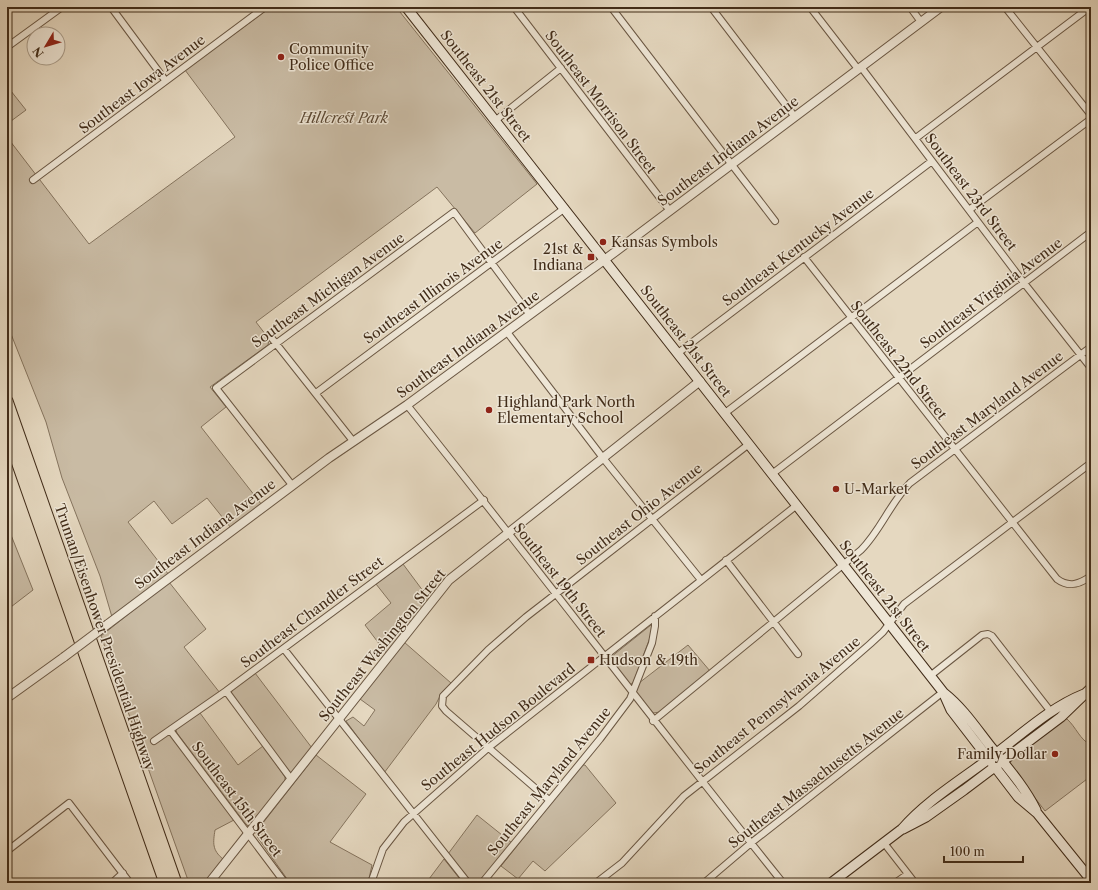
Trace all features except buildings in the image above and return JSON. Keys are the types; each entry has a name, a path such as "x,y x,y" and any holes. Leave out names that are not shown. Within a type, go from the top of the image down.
{"highway":[{"name":"Truman/Eisenhower Presidential Highway","path":"7,401 176,883"},
{"name":"Truman/Eisenhower Presidential Highway","path":"7,433 165,883"},
{"path":"158,865 161,883"}],"main road":[{"name":"Southeast 21st Street","path":"406,7 565,208 843,566 930,676 943,692 955,702 1028,794 1037,813 1088,881"},
{"path":"831,883 902,829 922,809 988,759 1051,712 1087,691"},
{"path":"902,829 912,826 939,809 1061,717 1087,691"},
{"name":"Southeast 21st Street","path":"943,692 951,710 994,767 1018,797 1037,813"}],"street":[{"path":"7,47 62,7"},
{"path":"111,7 166,80"},
{"name":"Southeast Iowa Avenue","path":"33,180 265,7"},
{"name":"Southeast Morrison Street","path":"514,7 670,211"},
{"path":"612,7 775,221"},
{"path":"711,7 795,117"},
{"name":"Southeast 23rd Street","path":"810,7 916,138 1024,283 1091,368"},
{"path":"910,7 921,22"},
{"name":"Southeast Indiana Avenue","path":"7,698 64,657 292,485 353,441 407,405 605,260 941,7"},
{"path":"1005,7 1091,115"},
{"path":"916,138 1090,7"},
{"path":"496,120 561,68"},
{"path":"969,210 1091,119"},
{"name":"Southeast Kentucky Avenue","path":"678,353 932,161"},
{"name":"Southeast Illinois Avenue","path":"316,393 565,208"},
{"name":"Southeast Michigan Avenue","path":"292,485 216,388 454,212 492,263"},
{"path":"725,413 978,222"},
{"name":"Southeast Virginia Avenue","path":"772,474 1091,232"},
{"name":"Southeast 22nd Street","path":"804,257 954,450 1057,579 1070,585 1078,584 1091,576"},
{"path":"492,263 530,315"},
{"path":"507,332 603,458 700,580"},
{"path":"270,336 353,441"},
{"name":"Southeast Maryland Avenue","path":"653,721 843,566 873,537 902,492 915,479 1091,347"},
{"name":"Southeast Washington Street","path":"209,883 449,580 700,381"},
{"name":"Southeast 19th Street","path":"407,405 484,500 508,533 605,656 653,721 703,781 783,883"},
{"name":"Southeast Ohio Avenue","path":"488,748 446,711 441,702 443,696 488,650 526,617 748,444"},
{"name":"Southeast Pennsylvania Avenue","path":"596,883 622,863 670,809 703,781 799,706 870,644 904,604 1091,463"},
{"name":"Southeast Chandler Street","path":"154,741 284,649 484,500"},
{"name":"Southeast Hudson Boulevard","path":"371,883 378,859 386,844 396,830 413,813 488,748 797,505"},
{"path":"726,560 798,654"},
{"name":"Southeast Maryland Avenue","path":"482,883 600,739 630,699 631,692 652,643 655,616"},
{"path":"930,676 982,635 988,634 992,636 1051,712"},
{"path":"284,649 340,718 457,871 468,883"},
{"path":"226,691 291,779"},
{"name":"Southeast Massachusetts Avenue","path":"704,883 943,692"},
{"name":"Southeast 15th Street","path":"170,730 249,833 285,883"},
{"path":"488,748 549,800"},
{"path":"7,851 70,803 130,883"},
{"path":"884,843 915,883"},
{"path":"112,883 123,873"},
{"path":"895,883 908,874"}],"green space":[{"name":"Hillcrest Park","path":"271,7 396,7 537,184 475,233 437,187 256,322 269,339 268,345 210,387 226,407 201,427 262,505 231,528 207,498 172,524 154,501 128,522 169,575 112,617 100,576 62,478 46,422 7,324 7,137 89,244 235,137 185,70"},
{"path":"7,86 26,110 7,124"},
{"path":"7,525 33,590 7,610"},
{"path":"403,564 429,599 386,653 365,625 391,603 376,584"},
{"path":"169,582 206,629 184,647 220,693 166,729 234,820 215,830 214,846 219,856 223,859 205,883 189,883 101,636"},
{"path":"651,625 654,627 633,683 629,685 612,661 611,657"},
{"path":"404,642 451,683 442,692 436,704 384,773 346,721 353,717 364,726 375,710 360,699"},
{"path":"688,645 710,671 660,712 653,713 636,694 635,691 639,683"},
{"path":"255,673 312,748 293,772 290,773 286,770 231,693 233,689"},
{"path":"200,713 238,765 263,746 285,777 285,781 251,826 248,826 245,823 177,733 176,730 178,727"},
{"path":"1064,719 1067,719 1081,737 1091,745 1091,776 1045,811 1012,768 1010,763 1015,756"},
{"path":"316,755 366,794 330,842 372,865 368,883 290,883 258,838 256,833 259,828"},
{"path":"582,765 585,765 616,803 545,871 533,861 518,879 501,866"},
{"path":"477,815 512,843 479,883 473,883 448,854"},
{"path":"444,859 463,883 426,883"}],"place":[{"name":"Community Police Office","path":"281,57"},
{"name":"Kansas Symbols","path":"603,242"},
{"name":"21st & Indiana","path":"591,257"},
{"name":"Highland Park North Elementary School","path":"489,410"},
{"name":"U-Market","path":"836,489"},
{"name":"Hudson & 19th","path":"591,660"},
{"name":"Family Dollar","path":"1055,754"}]}
